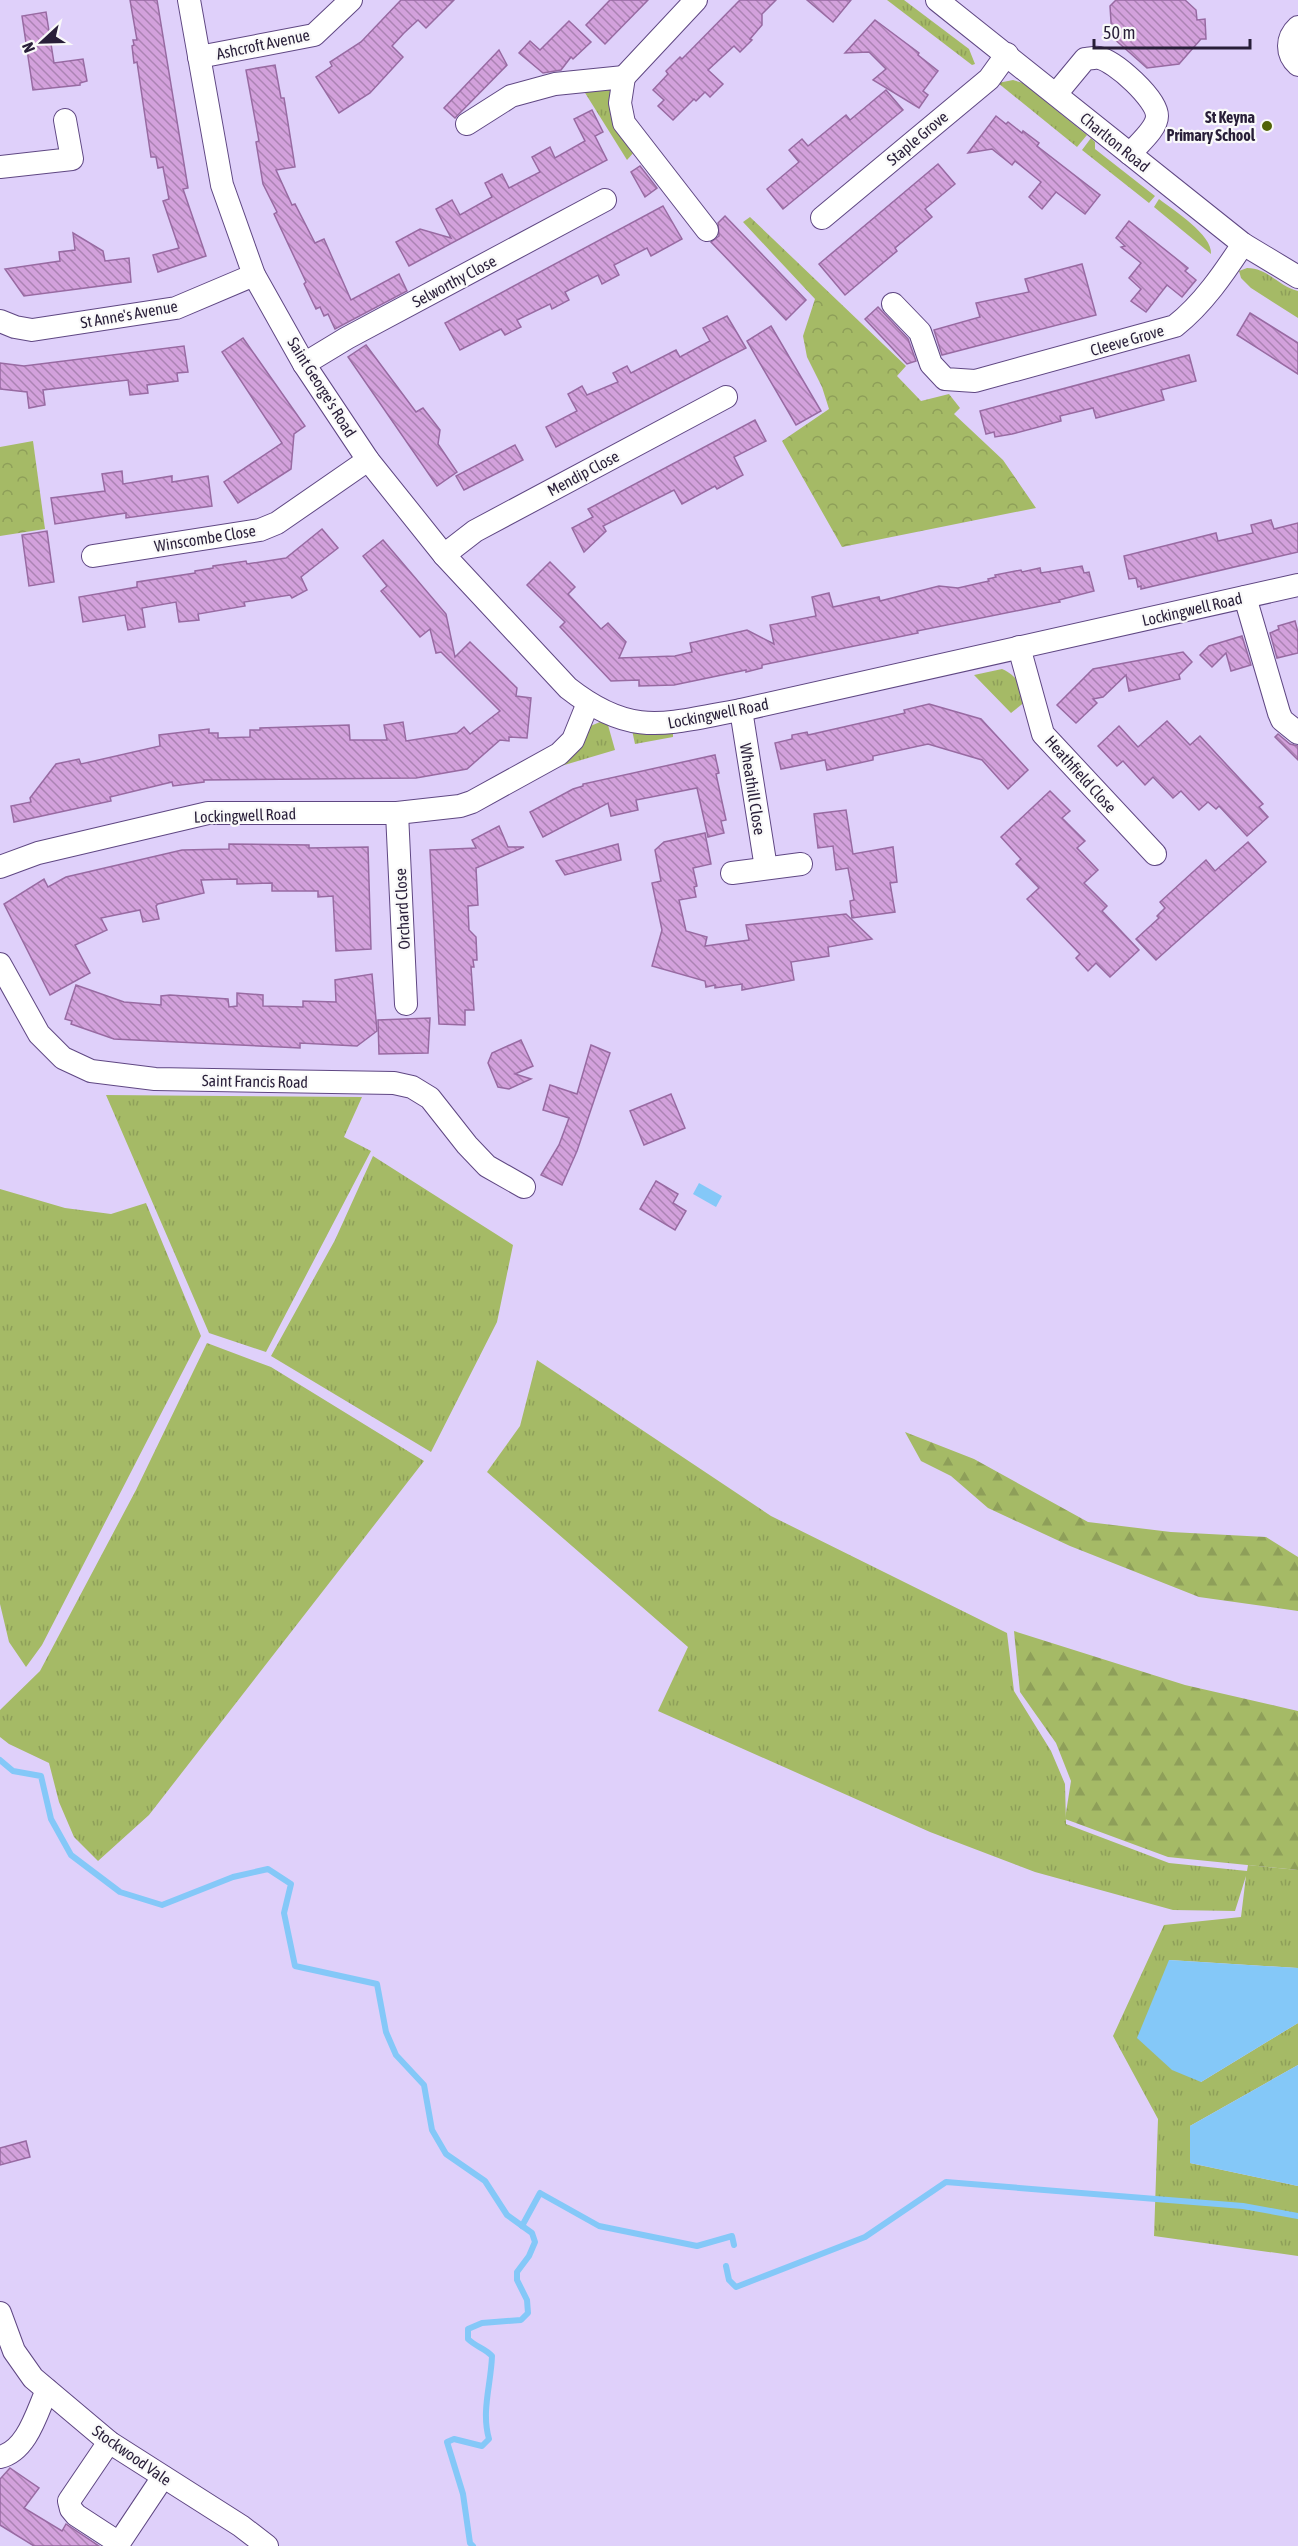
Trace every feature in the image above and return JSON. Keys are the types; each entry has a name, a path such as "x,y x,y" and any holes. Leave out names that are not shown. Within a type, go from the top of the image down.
{"street":[{"name":"Saint George's Road","path":"189,0 222,185 254,275 304,364 368,460 444,555 568,688 588,703"},
{"name":"Ashcroft Avenue","path":"199,57 314,35 351,0"},
{"path":"696,0 624,77 620,103 624,123 707,230"},
{"name":"Charlton Road","path":"937,0 1243,244 1294,267"},
{"path":"1298,27 1290,36 1288,45 1289,53 1298,65"},
{"name":"Staple Grove","path":"822,218 989,78 1007,54"},
{"path":"1056,94 1085,59 1098,58 1111,63 1142,90 1154,104 1157,117 1154,126 1130,154"},
{"path":"467,124 511,96 555,84 624,77"},
{"path":"0,167 72,159 65,120"},
{"name":"Selworthy Close","path":"304,364 347,338 605,200"},
{"name":"Cleeve Grove","path":"893,304 920,332 931,364 945,379 975,381 1175,326 1191,313 1243,244"},
{"name":"St Anne's Avenue","path":"0,321 32,330 151,313 176,308 254,275"},
{"name":"Mendip Close","path":"444,555 475,531 726,397"},
{"name":"Winscombe Close","path":"93,556 260,530 277,523 368,460"},
{"name":"Lockingwell Road","path":"0,867 38,853 208,813 398,813 466,804 559,754 573,740 588,703 614,717 655,725 741,710 1298,585"},
{"path":"1245,597 1279,713 1282,720 1298,733"},
{"name":"Heathfield Close","path":"1019,647 1043,734 1155,854"},
{"name":"Wheathill Close","path":"741,710 766,868"},
{"name":"Orchard Close","path":"398,813 406,1004"},
{"path":"732,873 801,864"},
{"name":"Saint Francis Road","path":"0,964 39,1034 63,1058 91,1071 155,1080 394,1083 412,1087 430,1098 466,1145 487,1166 525,1187"},
{"name":"Stockwood Vale","path":"0,2313 14,2351 33,2378 109,2442 241,2526 267,2546"},
{"path":"0,2457 8,2455 21,2445 47,2390"},
{"path":"109,2442 69,2501 71,2510 76,2516 118,2545 163,2477"}],"green space":[{"path":"887,0 904,0 969,49 975,64 972,65"},
{"path":"1013,80 1023,83 1087,135 1077,147 998,83"},
{"path":"608,87 614,95 635,151 627,160 582,88"},
{"path":"1091,138 1095,142 1095,149 1155,196 1149,203 1082,150"},
{"path":"1159,199 1199,231 1206,239 1211,254 1154,207"},
{"path":"750,217 906,366 897,376 921,401 949,394 960,408 954,414 1003,460 1036,508 842,547 782,441 829,409 822,387 807,357 803,336 815,299 743,222"},
{"path":"1247,268 1261,271 1298,291 1298,318 1251,288 1241,278 1239,271"},
{"path":"33,441 45,529 0,536 0,447"},
{"path":"1002,669 1018,682 1026,701 1011,713 974,675"},
{"path":"600,722 608,725 615,750 561,766 559,762 588,727"},
{"path":"632,730 673,733 673,737 635,744"},
{"path":"106,1095 362,1097 344,1137 371,1151 266,1352 209,1333"},
{"path":"373,1156 513,1245 497,1322 431,1452 271,1356 335,1240"},
{"path":"0,1189 65,1208 111,1214 146,1203 201,1336 42,1645 26,1667 9,1642 0,1604"},
{"path":"207,1343 271,1367 424,1461 149,1815 98,1861 74,1837 59,1802 49,1763 9,1744 0,1737 0,1710 40,1671 136,1490"},
{"path":"537,1360 771,1516 1007,1633 1014,1691 1051,1751 1065,1784 1066,1824 1169,1863 1247,1871 1248,1865 1298,1870 1298,1968 1169,1960 1201,2082 1298,2023 1298,2065 1190,2126 1190,2163 1298,2186 1298,2256 1154,2236 1158,2119 1113,2036 1164,1925 1241,1917 1246,1876 1235,1911 1173,1910 1035,1872 930,1832 658,1711 688,1647 487,1472 520,1426"},
{"path":"905,1432 974,1459 1088,1522 1171,1532 1266,1537 1298,1557 1298,1611 1199,1597 1070,1546 988,1508 951,1476 921,1461"},
{"path":"1014,1631 1185,1685 1298,1711 1298,1870 1168,1857 1065,1819 1071,1781 1056,1743 1020,1692"}],"water":[{"path":"699,1183 722,1196 716,1207 693,1194"},
{"path":"1169,1960 1298,1968 1298,2023 1201,2082 1172,2070 1137,2038"},
{"path":"1298,2065 1298,2186 1190,2163 1190,2126"}],"building":[{"path":"130,0 157,0 188,188 183,189 206,256 158,272 153,255 179,248 163,201 169,199 163,167 158,168 156,157 151,157 137,62 134,63 132,46 134,45 133,40 137,40"},
{"path":"401,0 454,0 426,28 418,20 404,33 392,46 403,57 370,93 339,113 316,77 332,66 330,62 361,42"},
{"path":"610,0 648,0 605,44 586,25"},
{"path":"740,0 776,0 762,14 762,25 750,39 752,40 740,52 734,46 708,70 723,84 710,97 705,92 696,101 694,99 673,120 658,106 664,100 653,90 668,74 666,71 680,57 682,59"},
{"path":"807,0 851,0 833,22"},
{"path":"1116,0 1185,0 1196,10 1197,20 1205,19 1206,39 1201,39 1179,64 1147,68 1112,37 1110,6"},
{"path":"46,12 54,63 83,59 87,81 80,85 33,90 22,16"},
{"path":"875,20 919,53 918,55 938,71 923,91 928,95 919,108 873,80 886,69 869,52 845,53"},
{"path":"569,21 591,42 573,59 571,57 561,70 543,73 519,53 530,41 540,50"},
{"path":"499,50 507,65 455,118 444,108"},
{"path":"275,65 281,98 284,98 295,167 276,170 292,205 295,204 315,243 324,239 351,300 399,274 407,291 335,329 328,314 324,316 320,307 316,309 274,214 277,212 263,184 256,142 259,141 246,70"},
{"path":"886,90 903,110 783,209 767,189 799,162 789,150 802,139 808,146 846,115 850,120"},
{"path":"592,110 603,132 595,136 607,160 409,266 396,242 420,229 451,238 436,209 452,200 460,215 492,197 485,183 502,174 509,188 540,172 532,157 550,147 555,158 585,141 574,119"},
{"path":"996,116 1039,143 1037,146 1100,195 1085,214 1056,192 1042,209 1029,197 1041,182 1015,161 1012,165 992,149 968,153"},
{"path":"938,164 955,184 925,209 932,217 895,248 897,251 845,295 819,264"},
{"path":"640,166 657,188 645,197 631,172"},
{"path":"663,206 682,239 651,256 647,248 614,265 619,275 602,284 598,275 565,292 569,300 552,309 550,304 517,320 521,327 505,335 501,329 460,350 445,323"},
{"path":"725,216 806,300 786,320 711,242 719,236 718,223"},
{"path":"1129,221 1188,268 1185,271 1196,280 1182,297 1167,285 1146,312 1131,301 1141,289 1129,278 1141,263 1121,247 1125,246 1116,238"},
{"path":"73,233 103,251 105,261 129,258 131,282 24,296 5,269 60,261 59,252 75,250"},
{"path":"1082,264 1096,315 942,355 934,330 980,317 976,303 1029,292 1025,279"},
{"path":"878,307 908,339 916,361 907,364 865,319"},
{"path":"1250,313 1298,343 1298,374 1237,335"},
{"path":"727,316 746,348 556,447 546,427 577,411 568,394 582,386 587,395 618,382 613,373 627,366 631,373 676,350 680,357 710,341 703,328"},
{"path":"771,326 821,411 796,425 747,341"},
{"path":"243,338 305,426 294,434 291,469 238,503 224,482 282,443 222,352"},
{"path":"366,345 416,412 423,408 440,430 438,444 457,472 437,486 348,357"},
{"path":"184,346 188,372 177,373 178,381 147,385 148,393 130,395 128,380 43,390 45,405 29,408 27,392 0,389 0,363 24,366"},
{"path":"1189,355 1196,381 1161,390 1164,400 1096,418 1093,408 1060,416 1061,421 1012,434 995,437 994,432 986,434 980,411"},
{"path":"755,420 766,441 734,457 743,475 717,489 715,486 682,504 674,490 603,526 606,531 584,552 572,528 593,517 588,509"},
{"path":"515,445 523,460 464,490 456,476"},
{"path":"122,471 123,484 172,476 172,482 208,476 212,506 126,518 126,513 55,524 51,498 105,491 102,474"},
{"path":"1271,520 1274,529 1298,523 1298,552 1141,589 1141,586 1138,587 1136,578 1129,579 1124,556 1216,533 1218,541 1253,533 1251,525"},
{"path":"322,529 338,548 301,577 307,590 292,598 290,595 244,602 245,606 198,614 199,620 179,622 176,602 142,608 145,627 128,630 125,615 83,622 79,597 137,587 137,582 195,573 195,571 213,568 213,566 286,558"},
{"path":"47,531 54,582 29,586 22,535"},
{"path":"383,540 446,614 455,657 470,642 517,688 516,696 531,698 527,738 509,737 509,741 500,740 467,769 416,778 204,780 204,782 173,786 172,782 110,797 111,801 14,822 11,806 31,802 30,798 56,764 79,759 81,764 160,746 159,735 209,729 209,733 218,733 218,738 250,737 250,730 260,730 260,728 349,725 350,740 387,740 384,725 403,722 406,741 457,733 464,727 470,734 500,711 441,652 436,653 430,629 420,637 381,591 387,586 363,556"},
{"path":"550,562 575,587 568,594 601,629 608,623 626,642 619,658 675,656 692,652 690,643 747,630 774,644 770,625 816,616 812,597 829,593 833,607 879,597 880,601 939,586 958,588 989,581 988,579 996,577 995,575 1021,570 1022,572 1040,568 1041,573 1082,566 1084,573 1089,572 1094,591 1059,600 1060,602 762,665 762,668 746,672 746,670 674,685 639,686 639,680 611,681 560,627 565,622 527,585"},
{"path":"1295,621 1298,632 1298,653 1277,658 1270,633 1279,629 1278,626"},
{"path":"1242,636 1251,665 1231,671 1226,653 1212,667 1200,655 1209,646"},
{"path":"1183,652 1192,662 1179,675 1180,679 1129,691 1126,675 1103,697 1093,699 1097,703 1076,723 1057,705 1093,669"},
{"path":"929,704 981,719 1028,770 1008,789 982,760 928,744 873,756 873,760 827,770 825,760 781,769 775,743 792,739 792,735 807,732 808,735 839,728 905,713 904,710"},
{"path":"1167,721 1190,745 1200,736 1263,804 1259,807 1268,817 1247,836 1219,806 1216,809 1208,802 1199,810 1181,791 1173,798 1153,777 1145,785 1123,761 1117,766 1098,746 1119,726 1138,747"},
{"path":"1278,734 1290,744 1298,746 1298,760 1275,737"},
{"path":"715,755 719,773 716,774 726,820 721,821 724,833 708,837 697,788 636,800 638,810 611,816 608,803 543,837 530,812 583,784"},
{"path":"1050,791 1070,811 1062,818 1085,841 1077,848 1098,870 1084,883 1107,906 1102,911 1139,950 1110,977 1096,963 1088,971 1076,958 1080,954 1027,899 1039,888 1016,864 1021,859 1001,837"},
{"path":"846,810 853,854 893,847 897,882 890,883 895,912 852,918 850,901 854,900 848,868 836,870 833,846 818,848 814,814"},
{"path":"499,826 508,847 524,847 476,868 478,905 468,906 469,930 476,937 477,960 473,960 474,967 471,967 474,1010 465,1010 465,1025 439,1024 430,850 476,848 472,840"},
{"path":"705,833 711,864 693,868 697,886 694,887 696,897 679,900 686,931 707,937 705,946 749,940 746,925 846,914 872,939 828,947 829,956 791,962 794,980 742,990 742,984 706,987 705,981 652,966 662,930 652,883 661,881 655,850 664,842"},
{"path":"1248,842 1266,862 1156,960 1136,939 1159,918 1157,916 1165,908 1160,902 1206,860 1215,871"},
{"path":"229,844 309,845 309,848 368,847 371,949 336,951 333,896 318,897 318,891 272,891 272,883 237,884 237,879 201,880 204,893 158,904 156,906 159,919 143,922 140,910 101,918 107,930 75,945 90,973 50,995 4,904 44,879 48,887 66,877 182,850 229,849"},
{"path":"618,844 621,860 565,875 556,861"},
{"path":"372,974 377,1031 357,1046 300,1043 300,1048 114,1039 71,1024 72,1021 65,1019 76,985 124,1002 161,1005 161,996 170,995 228,999 229,1007 237,1006 237,993 263,995 263,1006 303,1007 303,1001 336,1002 335,980"},
{"path":"430,1018 428,1053 379,1054 378,1020"},
{"path":"521,1040 533,1066 515,1074 531,1079 509,1089 498,1087 488,1063 492,1053"},
{"path":"591,1045 610,1053 577,1151 562,1185 541,1175 559,1145 569,1118 543,1110 550,1085 577,1094"},
{"path":"671,1094 685,1128 644,1145 630,1111"},
{"path":"656,1181 678,1194 673,1203 686,1211 675,1230 640,1209"},
{"path":"26,2141 30,2157 0,2165 0,2148"},
{"path":"10,2468 39,2488 24,2508 62,2531 66,2524 99,2546 34,2546 0,2525 0,2479"}],"waterway":[{"path":"0,1760 13,1771 41,1776 51,1819 71,1855 120,1892 162,1905 233,1877 268,1869 291,1884 284,1913 295,1966 377,1984 386,2032 396,2055 424,2085 432,2130 446,2154 485,2181 507,2215 532,2233 535,2242 529,2256 517,2272 517,2280 527,2300 528,2313 521,2320 482,2323 468,2329 468,2339 492,2356 486,2408 489,2439 482,2446 454,2439 447,2442 463,2494 470,2543 473,2546"},
{"path":"726,2266 729,2280 736,2287 865,2237 946,2182 1243,2206 1298,2216"},
{"path":"522,2226 540,2193 599,2226 697,2246 732,2236 734,2245"}],"place":[{"name":"St Keyna Primary School","path":"1267,126"}]}
